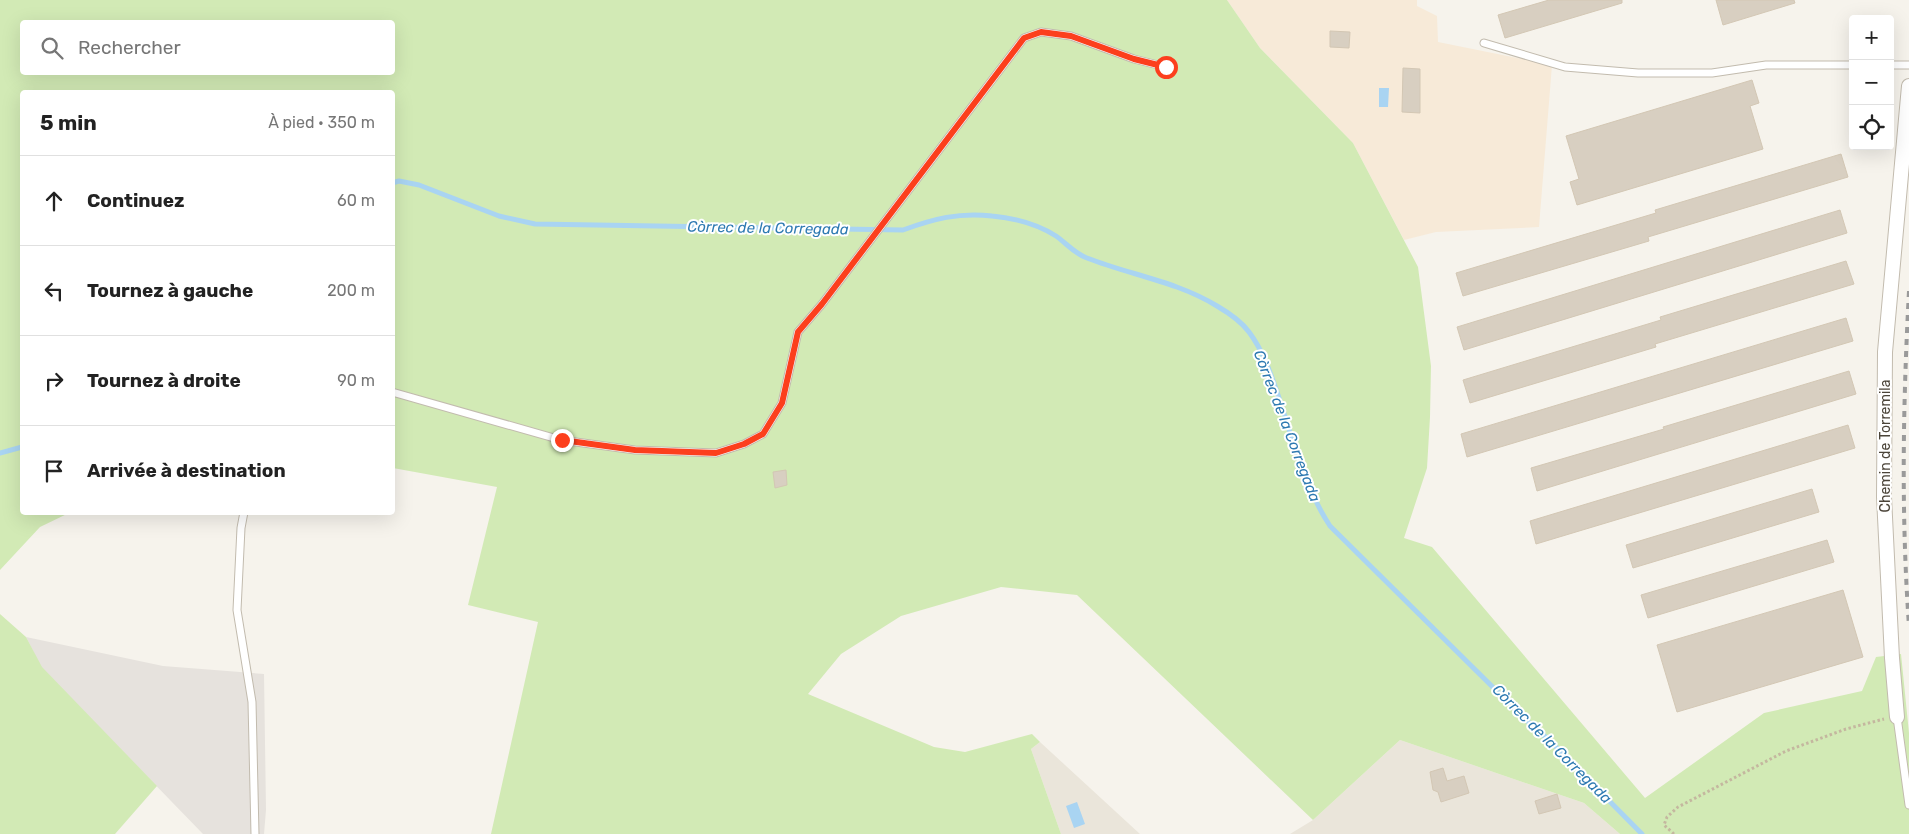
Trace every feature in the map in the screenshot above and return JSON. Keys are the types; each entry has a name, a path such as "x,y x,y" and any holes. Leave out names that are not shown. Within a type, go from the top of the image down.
{"street":[{"name":"Chemin de Torremila","path":"1897,716 1892,658 1884,497 1885,352 1909,86"}],"lane":[{"path":"395,393 562,440 635,450 716,453 744,444 763,434 782,403 798,332 822,304 1024,38 1041,32 1071,36 1134,59 1166,67"},
{"path":"1484,43 1565,67 1638,72 1712,73 1766,65 1849,65"},
{"path":"1894,65 1909,65"},
{"path":"243,515 241,528 237,610 252,702 255,834"},
{"name":"Chemin de Torremila","path":"1897,716 1909,805"}],"path":[{"path":"1674,834 1664,825 1667,817 1686,803 1786,751 1846,729 1897,716"}],"shaded area":[{"path":"1227,0 1417,0 1417,6 1437,16 1438,42 1552,65 1539,227 1436,232 1404,240 1353,143 1260,48"},
{"path":"26,637 163,666 264,674 266,810 264,834 203,834 41,667"},
{"path":"1400,740 1584,803 1620,834 1290,834 1313,820"},
{"path":"1040,742 1140,834 1061,834 1031,749"}],"green space":[{"path":"0,0 1227,0 1260,48 1353,143 1418,267 1431,366 1430,417 1427,468 1404,538 1432,547 1645,798 1764,713 1862,691 1876,657 1901,654 1909,733 1909,834 1620,834 1584,803 1400,740 1313,820 1077,595 1001,587 901,616 841,654 808,694 934,747 965,752 1032,734 1040,742 1031,749 1061,834 491,834 538,622 468,605 497,487 395,468 395,90 20,90 20,515 65,515 40,527 0,570"},
{"path":"0,614 26,637 42,667 157,786 115,834 0,834"}],"water":[{"path":"1379,88 1389,88 1388,107 1379,107"},
{"path":"1077,802 1085,824 1074,828 1066,806"}],"building":[{"path":"1549,0 1622,0 1622,3 1505,38 1498,15"},
{"path":"1716,0 1794,0 1795,3 1723,25"},
{"path":"1330,31 1350,32 1349,48 1330,47"},
{"path":"1403,68 1420,69 1420,113 1402,112"},
{"path":"1752,80 1759,103 1750,106 1763,149 1577,205 1570,182 1579,179 1566,136"},
{"path":"1841,154 1848,177 1648,237 1649,241 1463,296 1456,273 1656,213 1655,210"},
{"path":"1840,210 1847,233 1464,350 1457,327"},
{"path":"1846,261 1854,284 1655,344 1656,347 1470,403 1463,380 1661,320 1660,317"},
{"path":"1846,318 1853,341 1467,457 1461,434"},
{"path":"1849,371 1856,394 1537,491 1531,468 1664,429 1663,427"},
{"path":"1848,425 1855,448 1536,544 1530,521"},
{"path":"786,470 787,485 775,488 773,472"},
{"path":"1812,489 1819,512 1633,568 1626,545"},
{"path":"1827,540 1834,562 1648,618 1641,595"},
{"path":"1843,590 1863,657 1677,712 1657,645"},
{"path":"1443,768 1447,781 1464,776 1469,793 1441,802 1438,792 1433,790 1430,772"},
{"path":"1557,794 1561,808 1539,814 1535,801"}],"waterway":[{"name":"Còrrec de la Corregada","path":"395,182 399,181 419,185 499,216 535,224 903,230 957,216 980,215 1000,217 1025,222 1041,228 1087,258 1169,284 1201,297 1226,311 1239,321 1259,348 1274,383 1307,481 1330,526 1525,719 1550,741 1642,834"},
{"name":"Còrrec de la Corregada","path":"0,453 20,448"}],"railway":[{"path":"1909,291 1904,458 1906,584 1909,626"}],"route":[{"path":"562,440 635,450 716,453 744,444 763,434 782,403 798,332 822,304 1024,38 1041,32 1071,36 1134,59 1166,67"}]}
